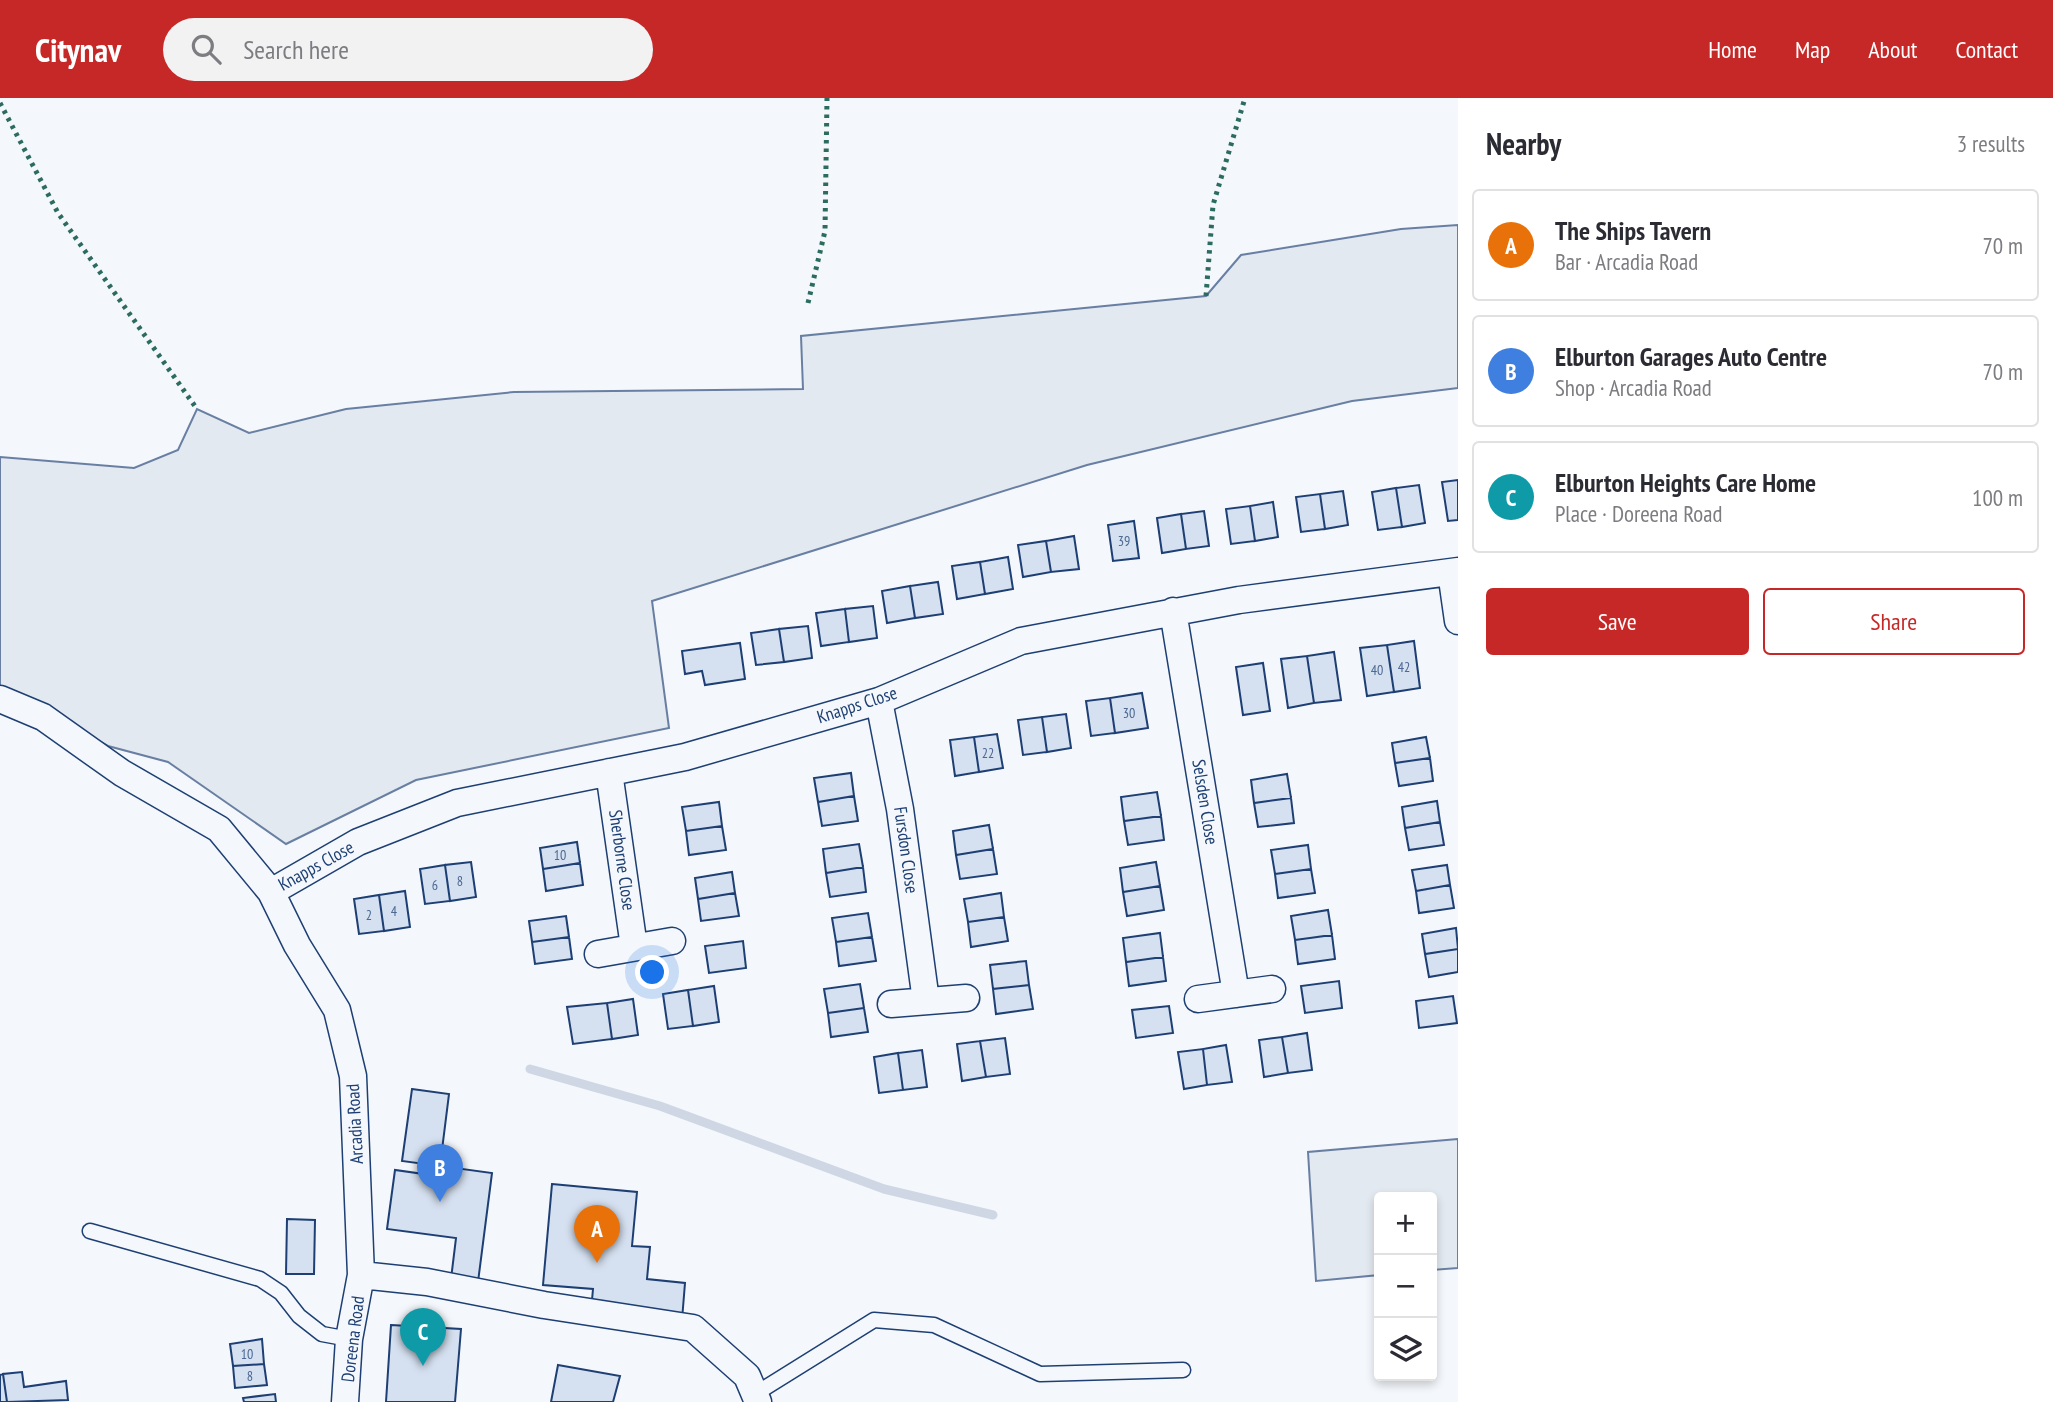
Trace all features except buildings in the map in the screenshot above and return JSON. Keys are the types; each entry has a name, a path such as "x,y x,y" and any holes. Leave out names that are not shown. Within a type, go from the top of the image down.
{"street":[{"name":"Knapps Close","path":"271,892 358,842 457,803 685,757 879,701 1021,641 1239,600 1454,571"},
{"path":"1454,571 1458,621"},
{"name":"Selsden Close","path":"1173,611 1236,994"},
{"name":"Arcadia Road","path":"0,699 43,717 122,773 219,829 271,892 297,945 337,1010 353,1076 362,1275"},
{"name":"Fursdon Close","path":"879,701 900,809 926,1001"},
{"name":"Sherborne Close","path":"609,772 634,947"},
{"path":"598,954 672,941"},
{"path":"1198,999 1272,989"},
{"path":"891,1004 965,998"},
{"path":"362,1275 427,1282 544,1306 693,1328 747,1376 757,1398"},
{"name":"Doreena Road","path":"345,1402 349,1339 362,1275"}],"lane":[{"path":"90,1231 260,1279 281,1293 299,1316 322,1334 349,1339"},
{"path":"757,1398 874,1320 934,1325 1040,1374 1183,1370"}],"shaded area":[{"path":"1458,225 1458,388 1352,401 1087,465 652,601 669,728 416,780 286,844 168,762 108,746 0,687 0,457 134,468 178,450 197,409 249,433 346,409 514,392 803,389 801,336 1206,296 1241,255 1401,229"},
{"path":"1458,1139 1458,1268 1437,1270 1437,1192 1374,1192 1374,1275 1316,1281 1308,1152"}],"waterway":[{"path":"530,1069 660,1106 884,1189 993,1215"}],"hedge":[{"path":"808,303 825,231 827,98"},
{"path":"1206,296 1213,205 1245,98"},
{"path":"0,103 58,213 197,409"}],"place":[{"name":"Elburton Garages Auto Centre","path":"440,1202"},
{"name":"The Ships Tavern","path":"597,1263"},
{"name":"Elburton Heights Care Home","path":"423,1366"}]}
